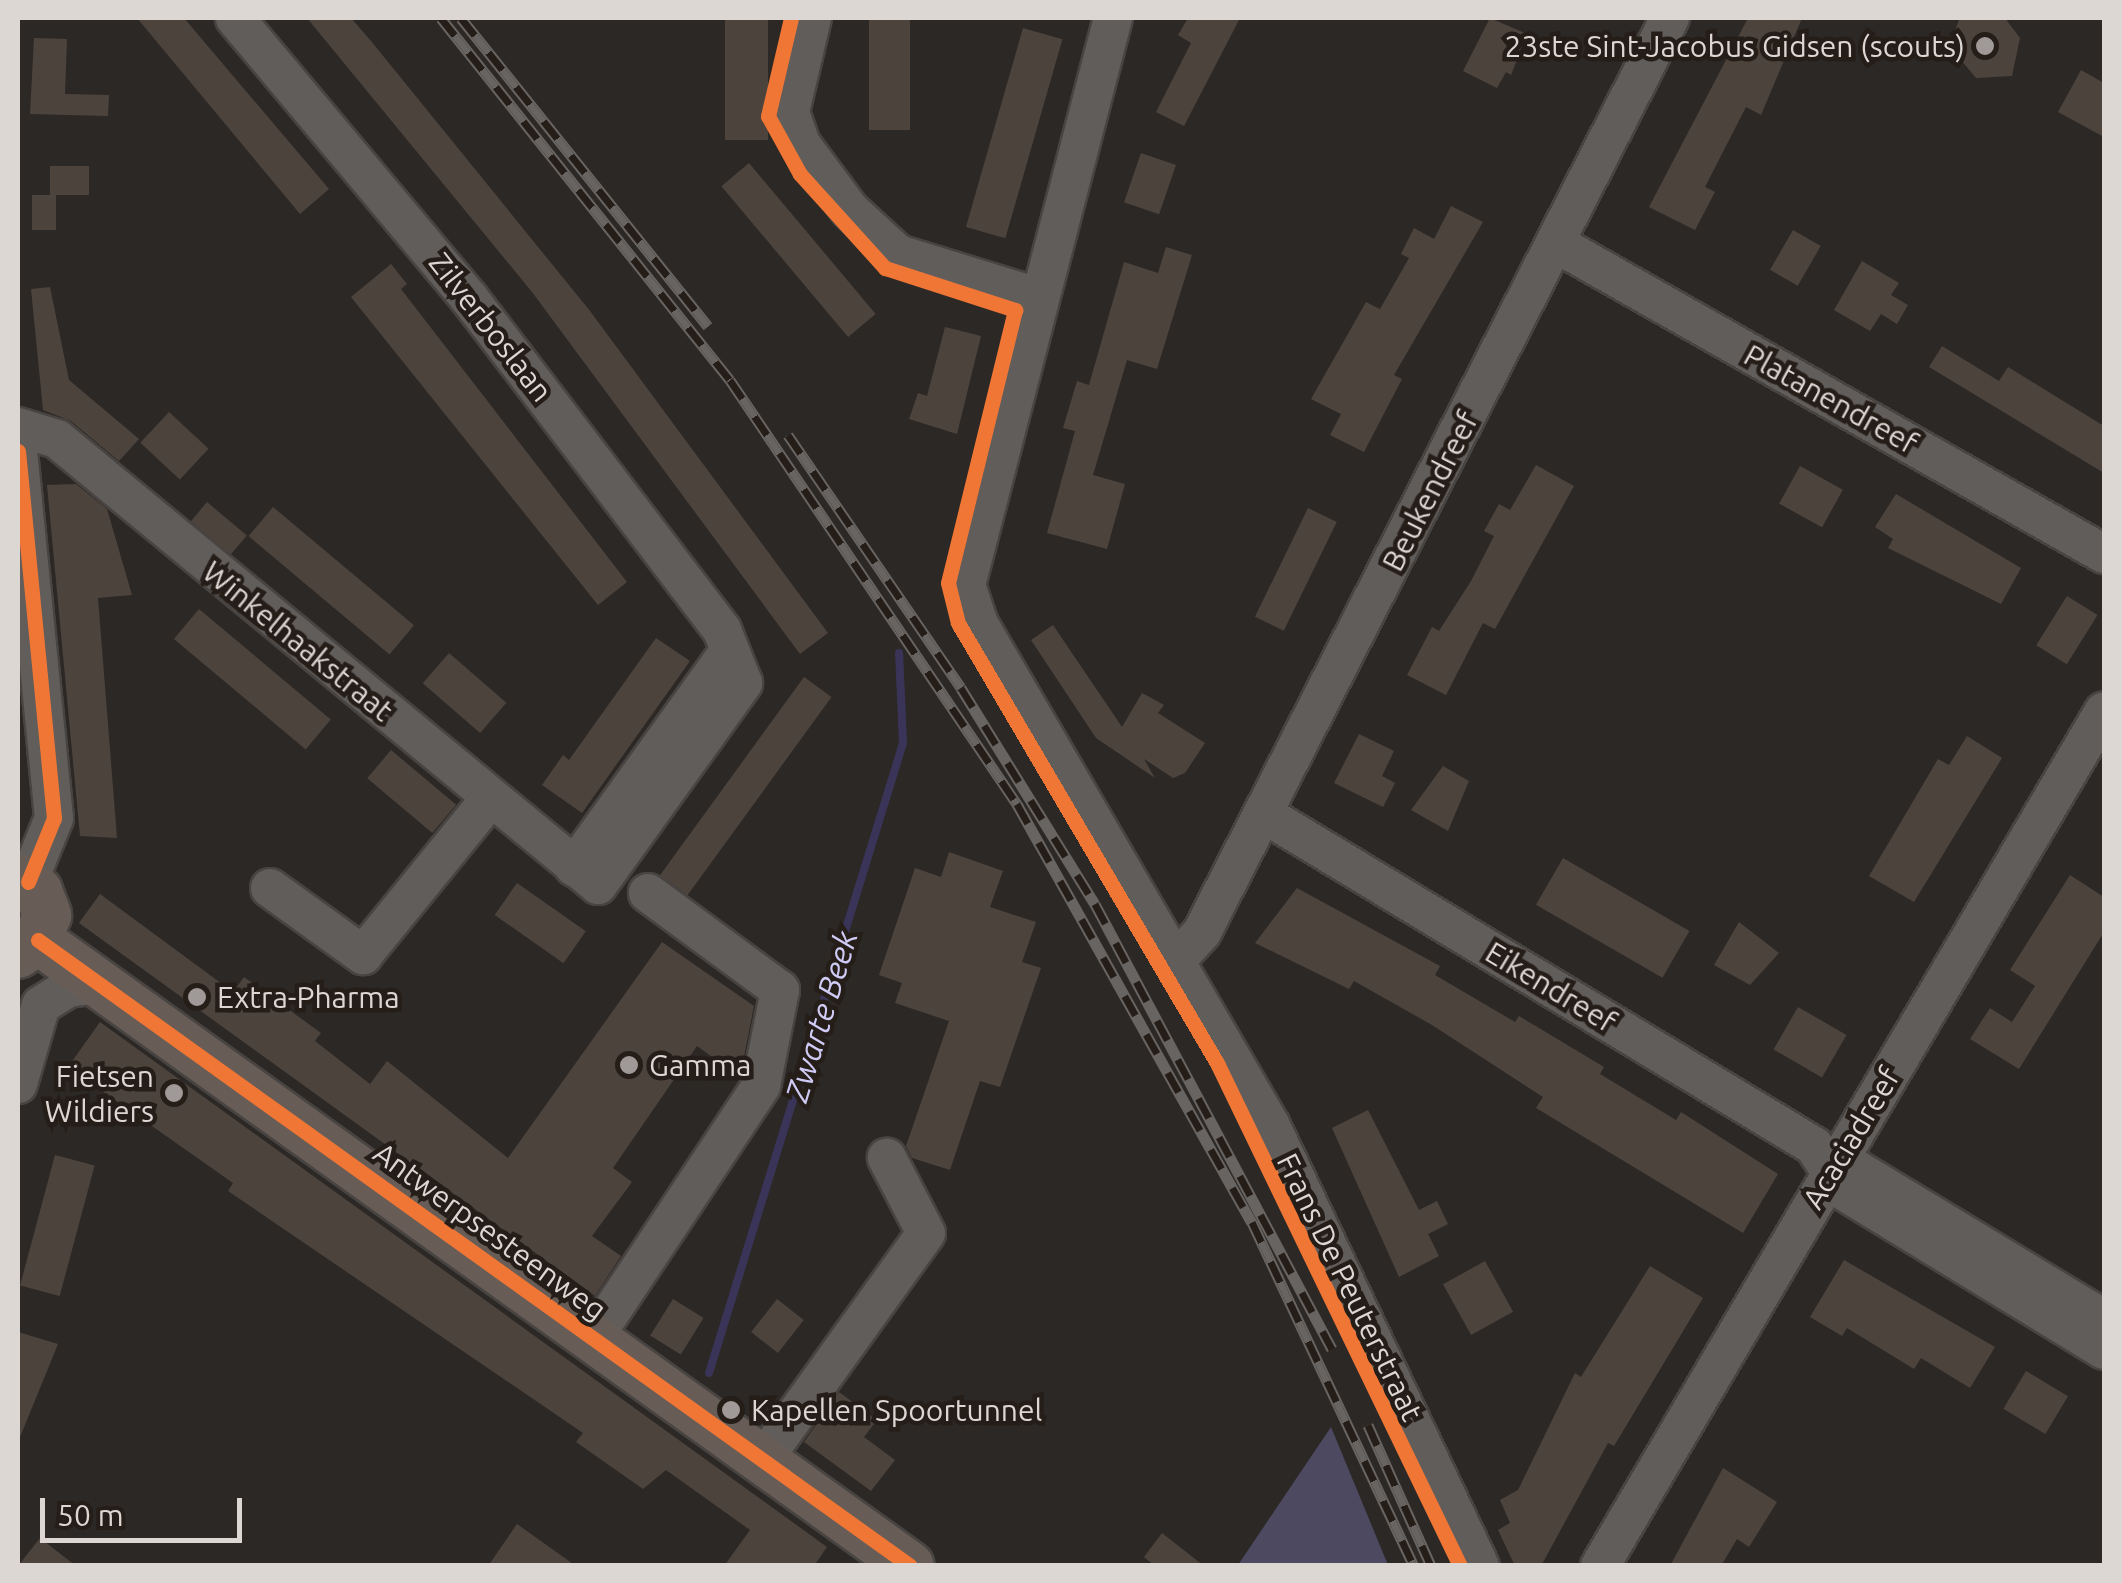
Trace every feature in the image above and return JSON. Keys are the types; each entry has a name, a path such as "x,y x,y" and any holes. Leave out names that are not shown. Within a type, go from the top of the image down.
{"main road":[{"path":"23,880 44,902 24,951"},
{"name":"Antwerpsesteenweg","path":"24,951 99,984 910,1566"}],"street":[{"name":"Zilverboslaan","path":"235,18 441,262 722,630 728,651 574,867"},
{"path":"812,18 790,112 801,144 850,210 898,254 1037,297"},
{"name":"Frans De Peuterstraat","path":"1113,18 1037,297 966,584 979,624 1179,957 1344,1272 1480,1566"},
{"name":"Beukendreef","path":"1179,957 1202,932 1264,814 1670,18"},
{"name":"Platanendreef","path":"1556,244 2104,554"},
{"name":"Winkelhaakstraat","path":"18,427 57,438 574,867"},
{"path":"18,450 54,818 23,880"},
{"name":"Acaciadreef","path":"1600,1566 2104,711"},
{"path":"270,888 363,955 489,800"},
{"name":"Eikendreef","path":"1264,814 1814,1146 1833,1167 1842,1190 2104,1350"},
{"path":"594,1339 761,1086 780,990 648,894"},
{"path":"18,1084 32,1022 24,951"},
{"path":"32,1022 60,992 99,984"},
{"path":"763,1460 926,1233 887,1158"},
{"name":"Eikendreef","path":"1833,1167 1852,1166 2104,1319"}],"shaded area":[{"path":"1331,1427 1388,1565 1238,1565"}],"building":[{"path":"137,18 184,18 329,189 300,214"},
{"path":"307,18 351,18 371,41 590,311 828,633 800,654 532,292"},
{"path":"725,18 768,18 768,140 725,140"},
{"path":"869,18 910,18 910,130 869,130"},
{"path":"1188,18 1240,18 1184,126 1156,112 1191,43 1178,35"},
{"path":"1490,18 1527,34 1511,75 1506,72 1497,88 1463,71"},
{"path":"1748,18 1802,18 1761,115 1746,107 1705,187 1715,192 1695,230 1649,207"},
{"name":"23ste Sint-Jacobus Gidsen (scouts)","path":"1960,18 2005,18 2020,38 2012,76 1976,78 1956,54 1945,54"},
{"path":"1023,28 1062,39 1005,238 966,227"},
{"path":"34,38 67,39 65,94 109,95 108,116 30,114"},
{"path":"2081,70 2104,83 2104,137 2058,112"},
{"path":"1141,153 1176,165 1159,214 1124,202"},
{"path":"749,163 876,314 848,337 721,186"},
{"path":"50,166 89,166 89,195 56,195 56,230 32,230 32,195 50,195"},
{"path":"1451,206 1483,222 1394,375 1402,379 1364,452 1330,435 1341,414 1311,399 1366,302 1380,309 1409,258 1401,254 1414,228 1434,239"},
{"path":"1793,230 1821,246 1798,286 1770,270"},
{"path":"1166,247 1192,255 1157,369 1127,360 1093,475 1125,484 1107,549 1047,533 1075,431 1063,428 1077,381 1089,385 1124,262 1158,273"},
{"path":"1862,261 1899,283 1891,295 1908,305 1897,324 1881,314 1870,331 1834,310"},
{"path":"391,264 407,284 401,289 627,582 598,605 351,297"},
{"path":"50,287 69,380 139,439 119,461 71,421 43,410 31,289"},
{"path":"945,327 981,336 957,434 909,419 918,393 927,396"},
{"path":"1942,346 1999,381 2008,367 2104,426 2104,473 1929,367"},
{"path":"169,412 208,449 180,480 140,443"},
{"path":"1536,465 1574,486 1495,629 1483,623 1446,695 1407,675 1432,627 1439,631 1471,581 1494,536 1484,531 1499,504 1510,510"},
{"path":"1800,466 1843,490 1822,527 1779,504"},
{"path":"76,484 107,509 132,595 98,598 117,838 80,836 47,485"},
{"path":"1896,494 2021,568 2001,604 1888,548 1893,539 1875,527"},
{"path":"207,502 247,535 231,555 191,521"},
{"path":"273,507 414,625 390,654 249,536"},
{"path":"1308,508 1337,522 1284,631 1255,617"},
{"path":"2067,596 2098,615 2067,664 2036,645"},
{"path":"199,609 331,720 306,749 174,639"},
{"path":"1053,625 1122,727 1142,693 1164,705 1158,713 1205,743 1185,773 1173,778 1144,759 1155,778 1096,738 1031,640"},
{"path":"656,638 690,661 582,813 542,785 563,755 569,760"},
{"path":"449,653 506,703 480,733 423,683"},
{"path":"804,677 832,697 687,895 660,875"},
{"path":"1359,734 1394,751 1382,776 1395,783 1383,807 1334,783"},
{"path":"1967,736 2002,758 1914,902 1869,876 1938,759 1949,765"},
{"path":"391,750 456,805 432,833 367,778"},
{"path":"1443,766 1469,781 1448,831 1411,810"},
{"path":"949,852 1003,871 990,907 1036,922 1022,962 1041,968 1000,1087 980,1081 950,1170 912,1158 906,1146 949,1021 895,1003 902,983 879,975 915,868 941,877"},
{"path":"1563,858 1689,931 1662,978 1536,905"},
{"path":"2070,875 2104,897 2104,932 2019,1069 1970,1039 1990,1008 2012,1022 2035,986 2010,970"},
{"path":"517,883 586,931 563,963 495,915"},
{"path":"1297,888 1440,966 1435,975 1515,1022 1519,1016 1604,1067 1600,1074 1676,1120 1681,1112 1778,1174 1743,1233 1536,1108 1543,1097 1432,1025 1354,981 1349,989 1255,943"},
{"path":"100,894 233,992 244,977 321,1033 315,1041 370,1084 387,1061 508,1158 662,942 754,1006 740,1077 697,1046 613,1168 632,1182 592,1236 621,1256 595,1296 79,923"},
{"path":"1739,922 1779,953 1750,985 1714,965"},
{"path":"1798,1007 1846,1035 1822,1077 1774,1049"},
{"path":"100,1022 827,1547 814,1566 724,1566 750,1530 666,1470 643,1489 576,1442 583,1433 228,1191 233,1183 68,1067"},
{"path":"1368,1110 1419,1210 1437,1201 1448,1224 1428,1234 1439,1256 1399,1277 1332,1128"},
{"path":"55,1155 95,1166 60,1296 20,1285"},
{"path":"1844,1260 1995,1347 1970,1388 1921,1358 1914,1369 1847,1328 1842,1336 1810,1317"},
{"path":"1485,1261 1513,1312 1471,1335 1443,1284"},
{"path":"1650,1266 1703,1298 1614,1446 1608,1443 1541,1566 1515,1566 1498,1530 1510,1523 1500,1500 1518,1490 1575,1373 1581,1377"},
{"path":"673,1299 704,1318 681,1355 650,1335"},
{"path":"777,1299 804,1320 778,1353 751,1332"},
{"path":"18,1332 58,1344 18,1442"},
{"path":"2026,1371 2068,1396 2045,1434 2003,1409"},
{"path":"839,1392 877,1420 864,1437 895,1460 871,1491 804,1442"},
{"path":"1723,1468 1777,1502 1749,1547 1737,1539 1721,1566 1670,1566"},
{"path":"517,1524 576,1566 488,1566"},
{"path":"1162,1533 1204,1566 1155,1566 1144,1557"},
{"path":"40,1538 76,1566 18,1566"}],"waterway":[{"name":"Zwarte Beek","path":"709,1373 903,743 899,653"}],"railway":[{"path":"441,18 730,380 1017,804 1252,1222 1414,1566"},
{"path":"461,18 708,326"},
{"path":"788,435 961,688 1095,904 1332,1349"},
{"path":"1368,1425 1431,1566"}],"cycle path":[{"path":"791,18 768,116 800,174 885,268 1015,310 948,583 958,623 1217,1063 1460,1566"},
{"path":"18,451 54,818 28,882"},
{"path":"38,940 910,1566"}],"place":[{"name":"23ste Sint-Jacobus Gidsen (scouts)","path":"1985,46"},
{"name":"Extra-Pharma","path":"197,997"},
{"name":"Gamma","path":"629,1065"},
{"name":"Fietsen Wildiers","path":"174,1093"},
{"name":"Kapellen Spoortunnel","path":"731,1410"}]}
